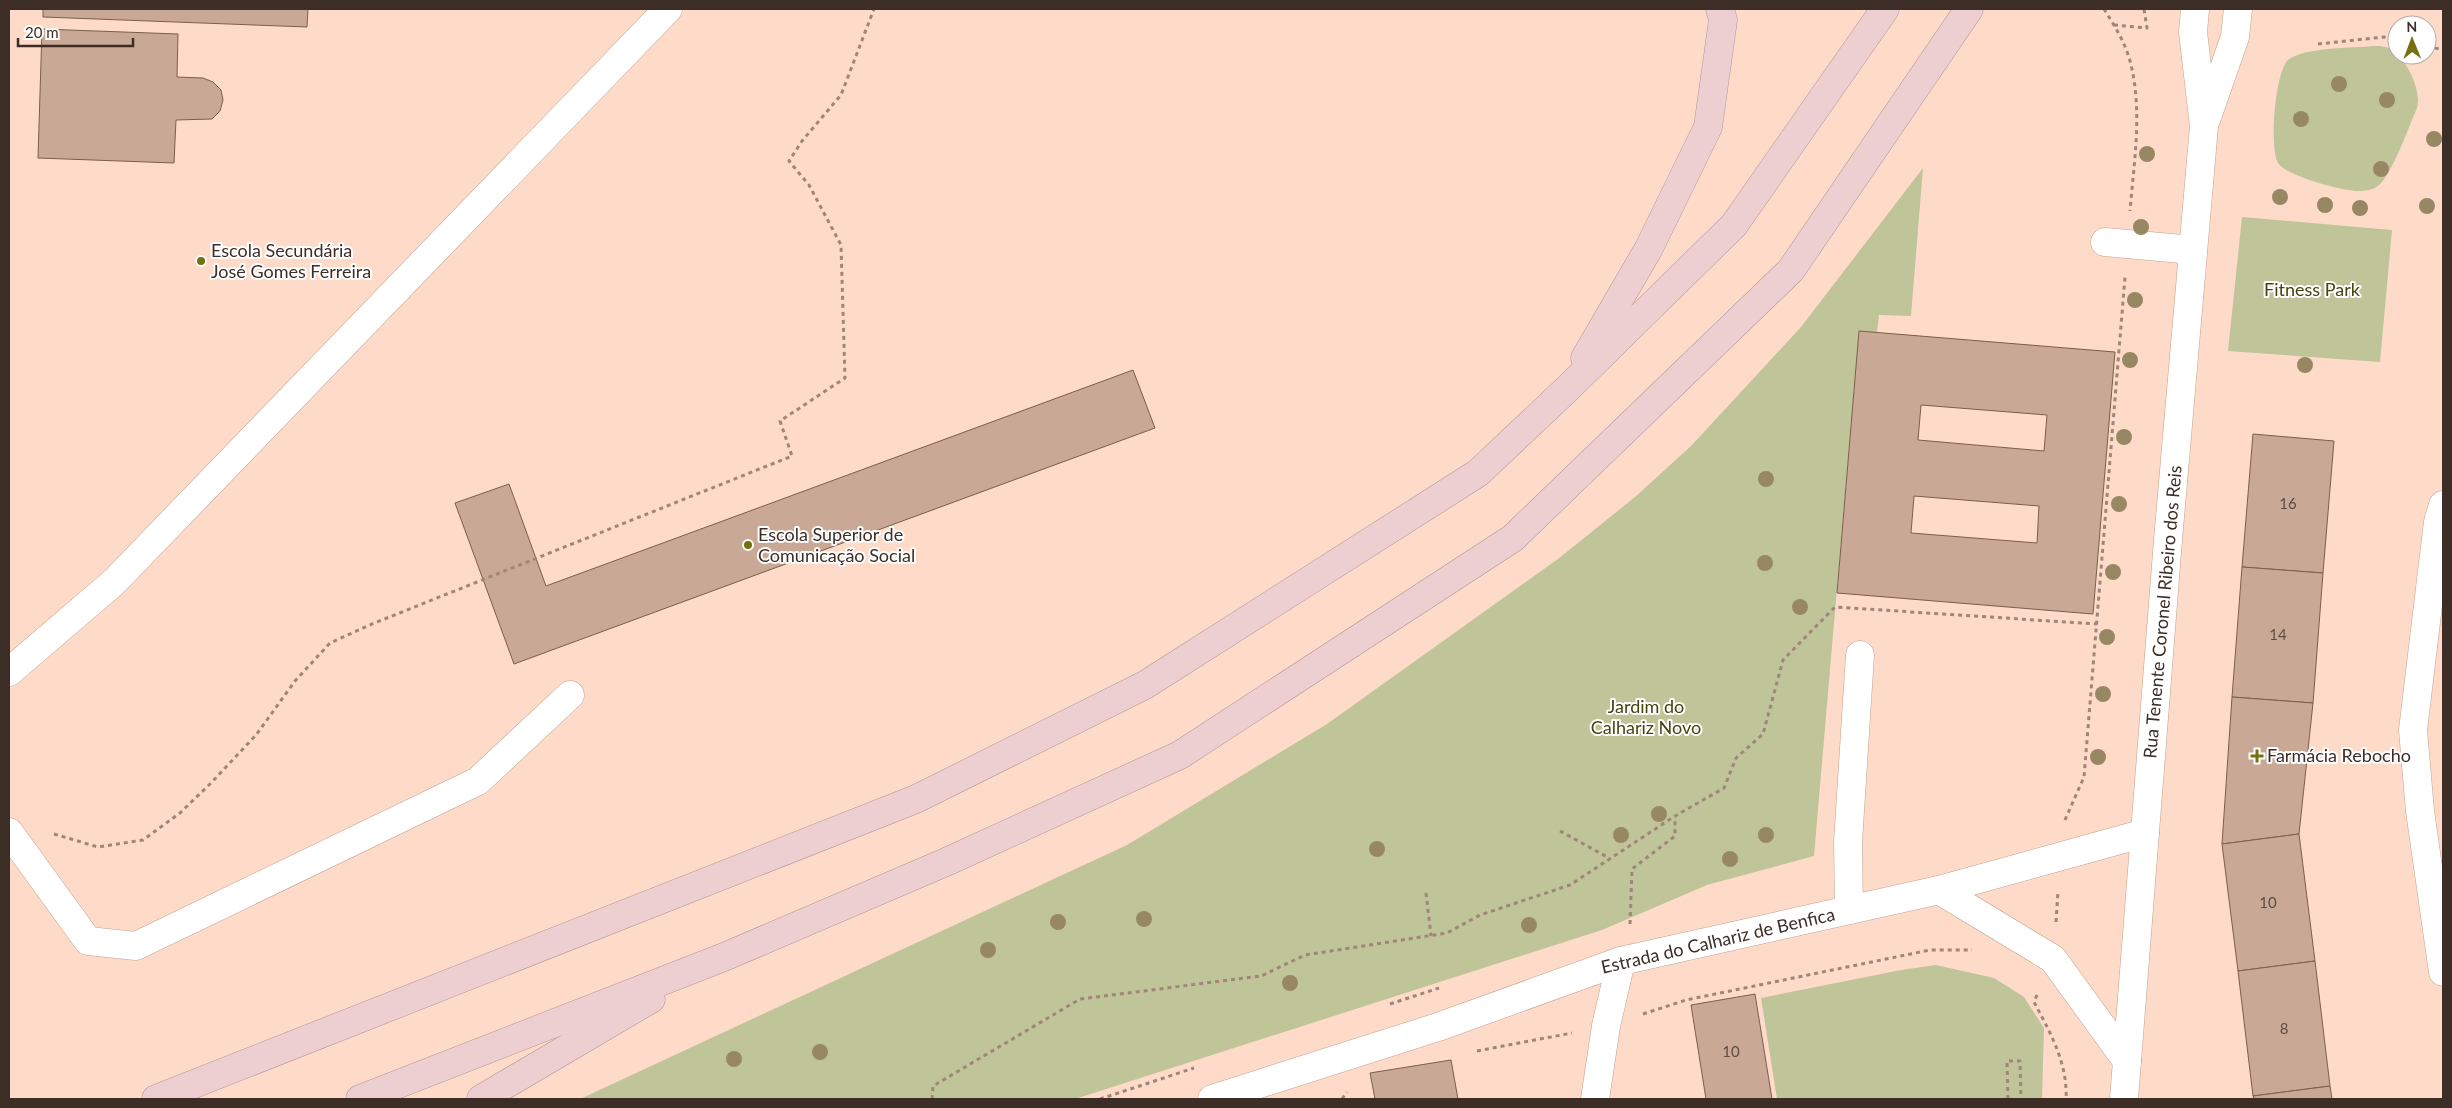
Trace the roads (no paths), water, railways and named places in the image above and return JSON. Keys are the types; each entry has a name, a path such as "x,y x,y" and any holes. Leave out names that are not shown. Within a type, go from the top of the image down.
{"highway":[{"path":"1567,389 1649,248 1708,127 1723,20 1720,9"},
{"path":"156,1099 916,799 1145,685 1478,473 1567,389 1734,225 1886,9"},
{"path":"360,1099 724,957 946,862 1188,749 1513,538 1791,270 1969,9"},
{"path":"482,1099 724,957"}],"street":[{"path":"9,672 114,582 668,9"},
{"name":"Rua Tenente Coronel Ribeiro dos Reis","path":"2124,1099 2204,126 2194,32 2195,9"},
{"name":"Rua Tenente Coronel Ribeiro dos Reis","path":"2204,126 2235,37 2238,9"},
{"path":"2116,244 2193,250"},
{"path":"2443,505 2438,522 2413,730 2420,811 2443,972"},
{"path":"1849,910 1848,842 1860,655"},
{"path":"9,832 88,941 136,946 478,781 570,695"},
{"name":"Estrada do Calhariz de Benfica","path":"1212,1099 1438,1027 1620,961 1939,890 2145,833"},
{"path":"1939,890 2053,959 2127,1061"},
{"path":"1595,1099 1606,1026 1620,961"}],"place":[{"name":"Escola Secundária José Gomes Ferreira","path":"201,261"},
{"name":"Escola Superior de Comunicação Social","path":"748,545"},
{"name":"Farmácia Rebocho","path":"2257,756"}],"park label":[{"name":"Fitness Park","path":"2312,290"},
{"name":"Jardim do Calhariz Novo","path":"1646,718"}]}
